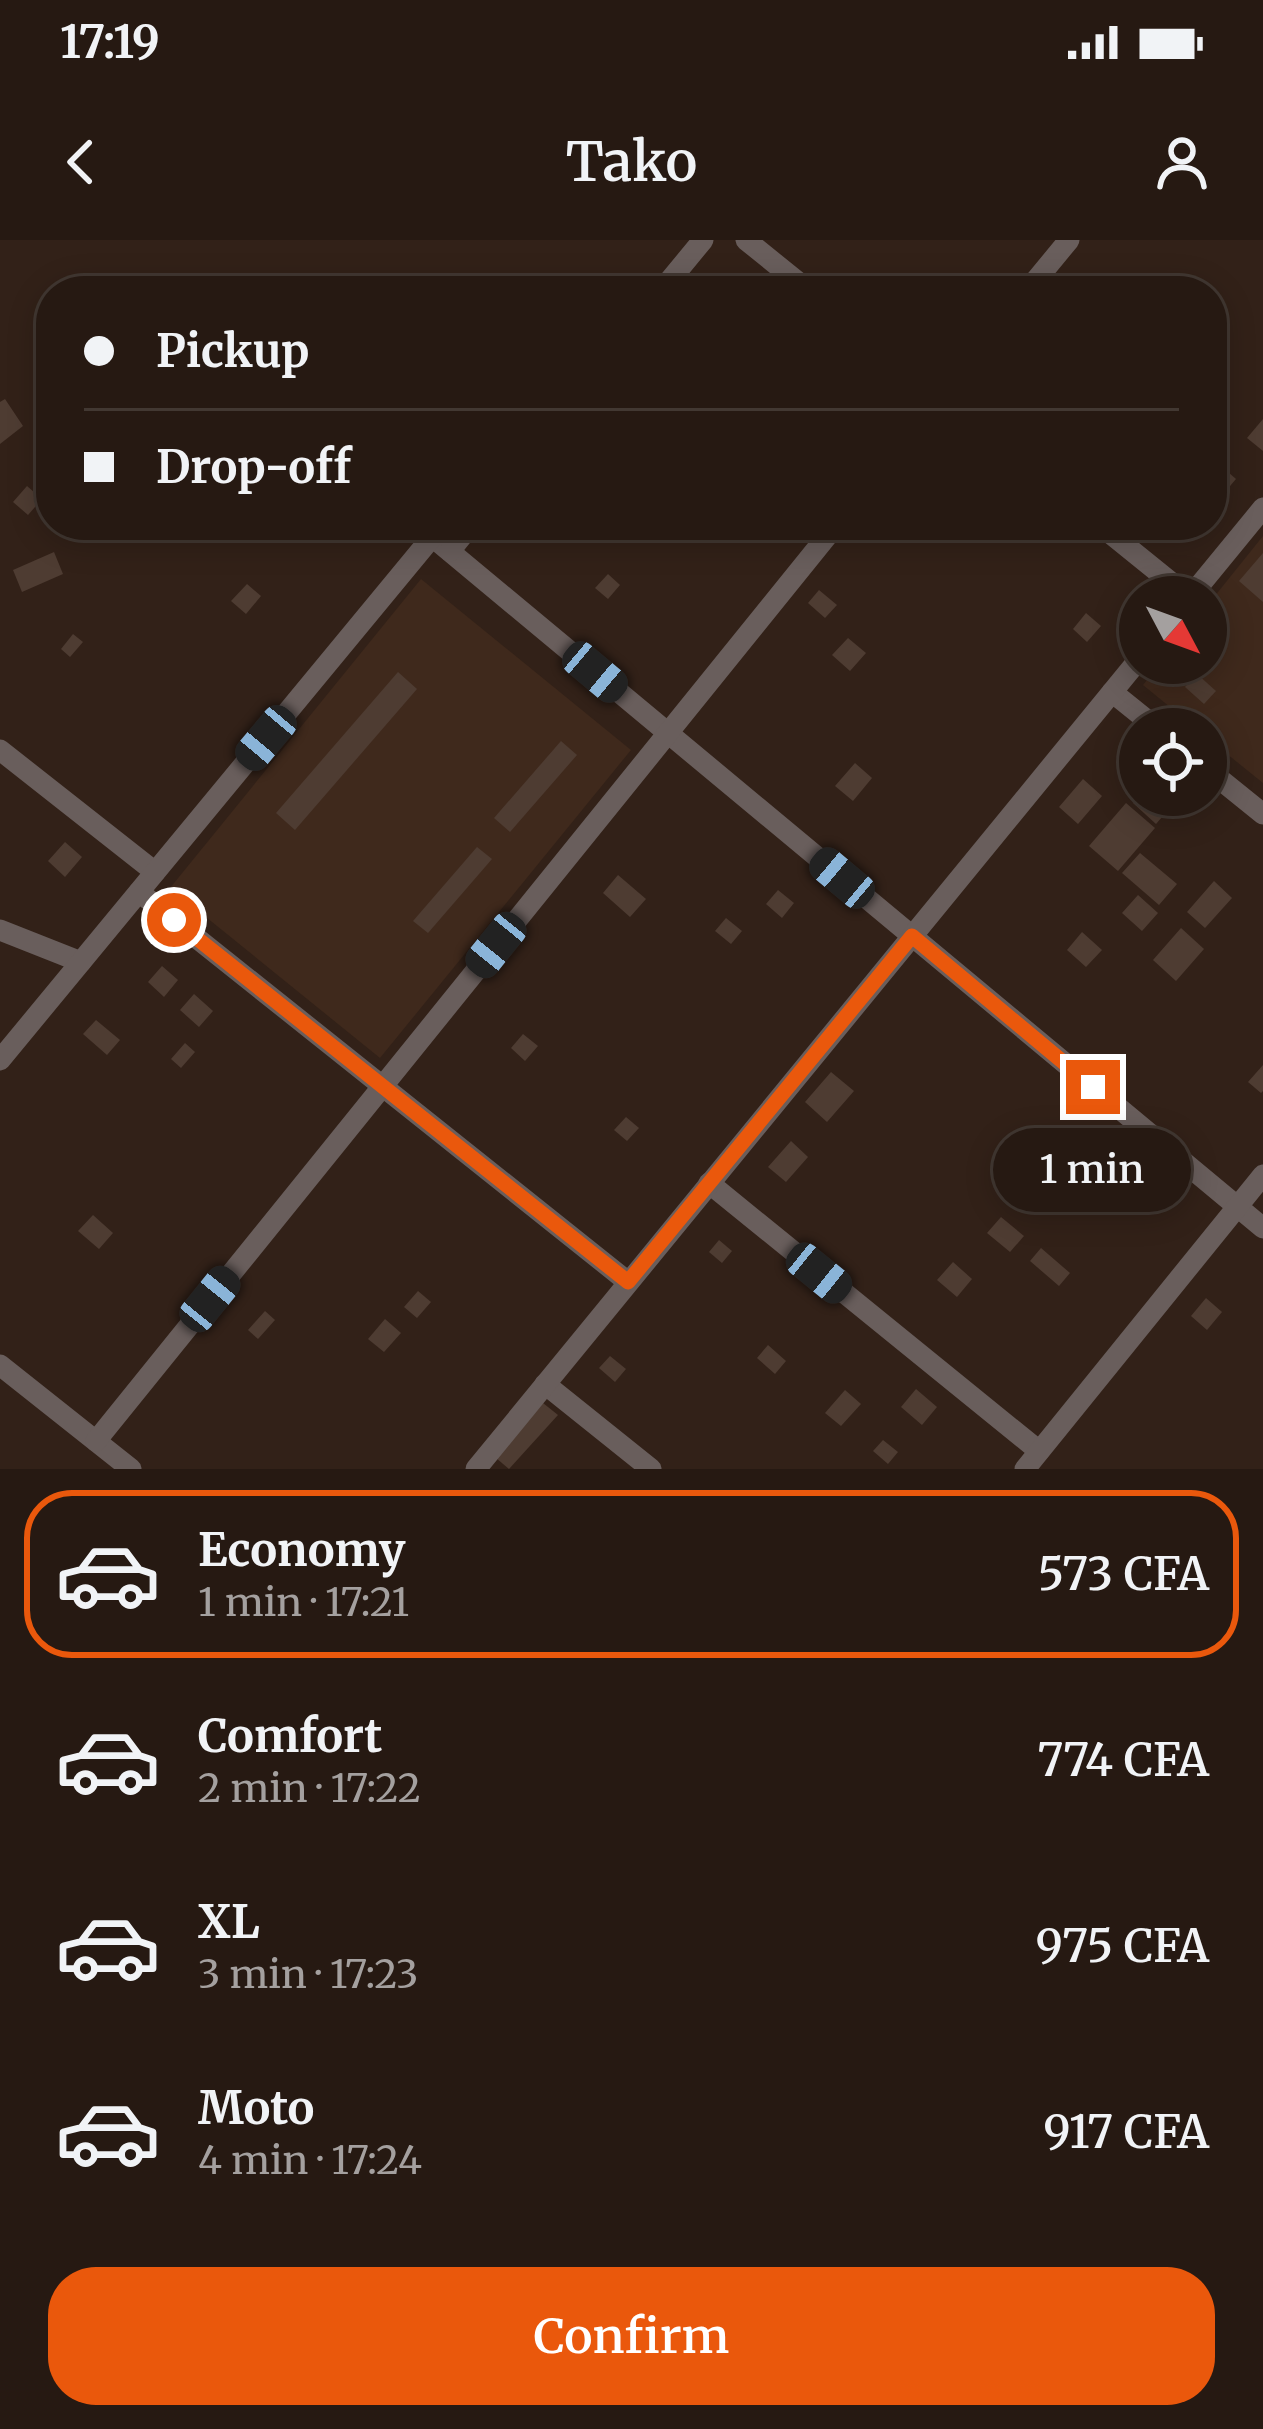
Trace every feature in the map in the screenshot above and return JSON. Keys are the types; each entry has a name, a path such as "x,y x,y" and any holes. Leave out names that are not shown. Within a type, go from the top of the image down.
{"street":[{"path":"673,276 703,240"},
{"path":"746,240 790,276"},
{"path":"1039,276 1069,240"},
{"path":"1207,576 1263,508"},
{"path":"0,1060 431,540"},
{"path":"435,540 1263,1228"},
{"path":"96,1441 824,540"},
{"path":"1119,540 1164,576"},
{"path":"476,1469 1119,684"},
{"path":"1112,692 1132,708"},
{"path":"0,750 155,872"},
{"path":"1227,785 1263,814"},
{"path":"139,892 628,1282"},
{"path":"0,930 81,962"},
{"path":"709,1184 1032,1460 1263,1175"},
{"path":"0,1365 131,1469"},
{"path":"545,1384 651,1469"}],"shaded area":[{"path":"1263,536 1263,783 1227,754 1227,708 1171,708 1143,685 1227,684 1227,581"},
{"path":"421,579 631,750 380,1058 170,888"}],"building":[{"path":"5,399 23,426 0,444 0,402"},
{"path":"1263,419 1263,451 1247,438"},
{"path":"27,486 36,494 36,506 28,515 13,502"},
{"path":"54,552 63,574 22,592 13,570"},
{"path":"1263,553 1263,602 1239,581"},
{"path":"608,574 620,585 608,599 595,588"},
{"path":"247,584 261,596 246,614 231,601"},
{"path":"819,590 837,605 825,618 808,603"},
{"path":"1086,613 1101,626 1087,642 1073,629"},
{"path":"73,634 83,642 70,657 61,649"},
{"path":"848,638 866,653 850,671 832,655"},
{"path":"398,672 417,689 295,830 276,813"},
{"path":"1208,684 1216,691 1204,704 1185,687"},
{"path":"561,741 577,755 510,832 494,818"},
{"path":"855,763 872,778 853,801 835,786"},
{"path":"1083,779 1102,796 1078,824 1059,807"},
{"path":"1119,811 1119,816 1141,816 1155,828 1118,871 1089,846"},
{"path":"65,842 82,857 65,877 48,861"},
{"path":"477,847 492,859 428,933 413,921"},
{"path":"1140,853 1177,884 1159,905 1122,873"},
{"path":"618,875 646,899 630,917 603,893"},
{"path":"1214,881 1232,898 1205,928 1187,912"},
{"path":"778,890 794,903 782,918 766,904"},
{"path":"1138,895 1158,913 1142,931 1122,913"},
{"path":"726,918 742,931 731,944 715,931"},
{"path":"1181,928 1204,949 1176,981 1153,960"},
{"path":"1082,932 1102,950 1086,967 1067,950"},
{"path":"162,966 178,980 164,997 148,982"},
{"path":"194,994 213,1011 199,1027 180,1010"},
{"path":"96,1020 120,1040 107,1055 83,1034"},
{"path":"523,1034 538,1046 525,1061 511,1048"},
{"path":"185,1043 195,1052 181,1068 171,1059"},
{"path":"1263,1065 1263,1091 1261,1093 1248,1082"},
{"path":"831,1072 854,1091 827,1122 805,1102"},
{"path":"626,1117 639,1128 627,1141 614,1130"},
{"path":"791,1141 808,1157 786,1182 768,1167"},
{"path":"93,1215 113,1233 99,1249 78,1231"},
{"path":"1001,1217 1024,1236 1010,1252 987,1233"},
{"path":"719,1240 732,1251 722,1263 709,1252"},
{"path":"1041,1248 1070,1273 1059,1286 1030,1261"},
{"path":"953,1262 972,1279 957,1297 937,1280"},
{"path":"418,1291 431,1302 417,1318 404,1307"},
{"path":"1206,1298 1222,1312 1207,1330 1191,1316"},
{"path":"265,1311 275,1320 258,1339 248,1330"},
{"path":"385,1319 401,1333 384,1352 368,1339"},
{"path":"768,1345 786,1361 775,1374 757,1358"},
{"path":"610,1356 626,1369 615,1382 599,1368"},
{"path":"916,1389 937,1407 922,1425 901,1407"},
{"path":"845,1390 861,1404 841,1426 825,1413"},
{"path":"543,1403 558,1415 509,1469 496,1458"},
{"path":"883,1440 898,1452 888,1464 873,1451"}],"route":[{"path":"174,920 628,1282 912,936 1093,1087"}]}
